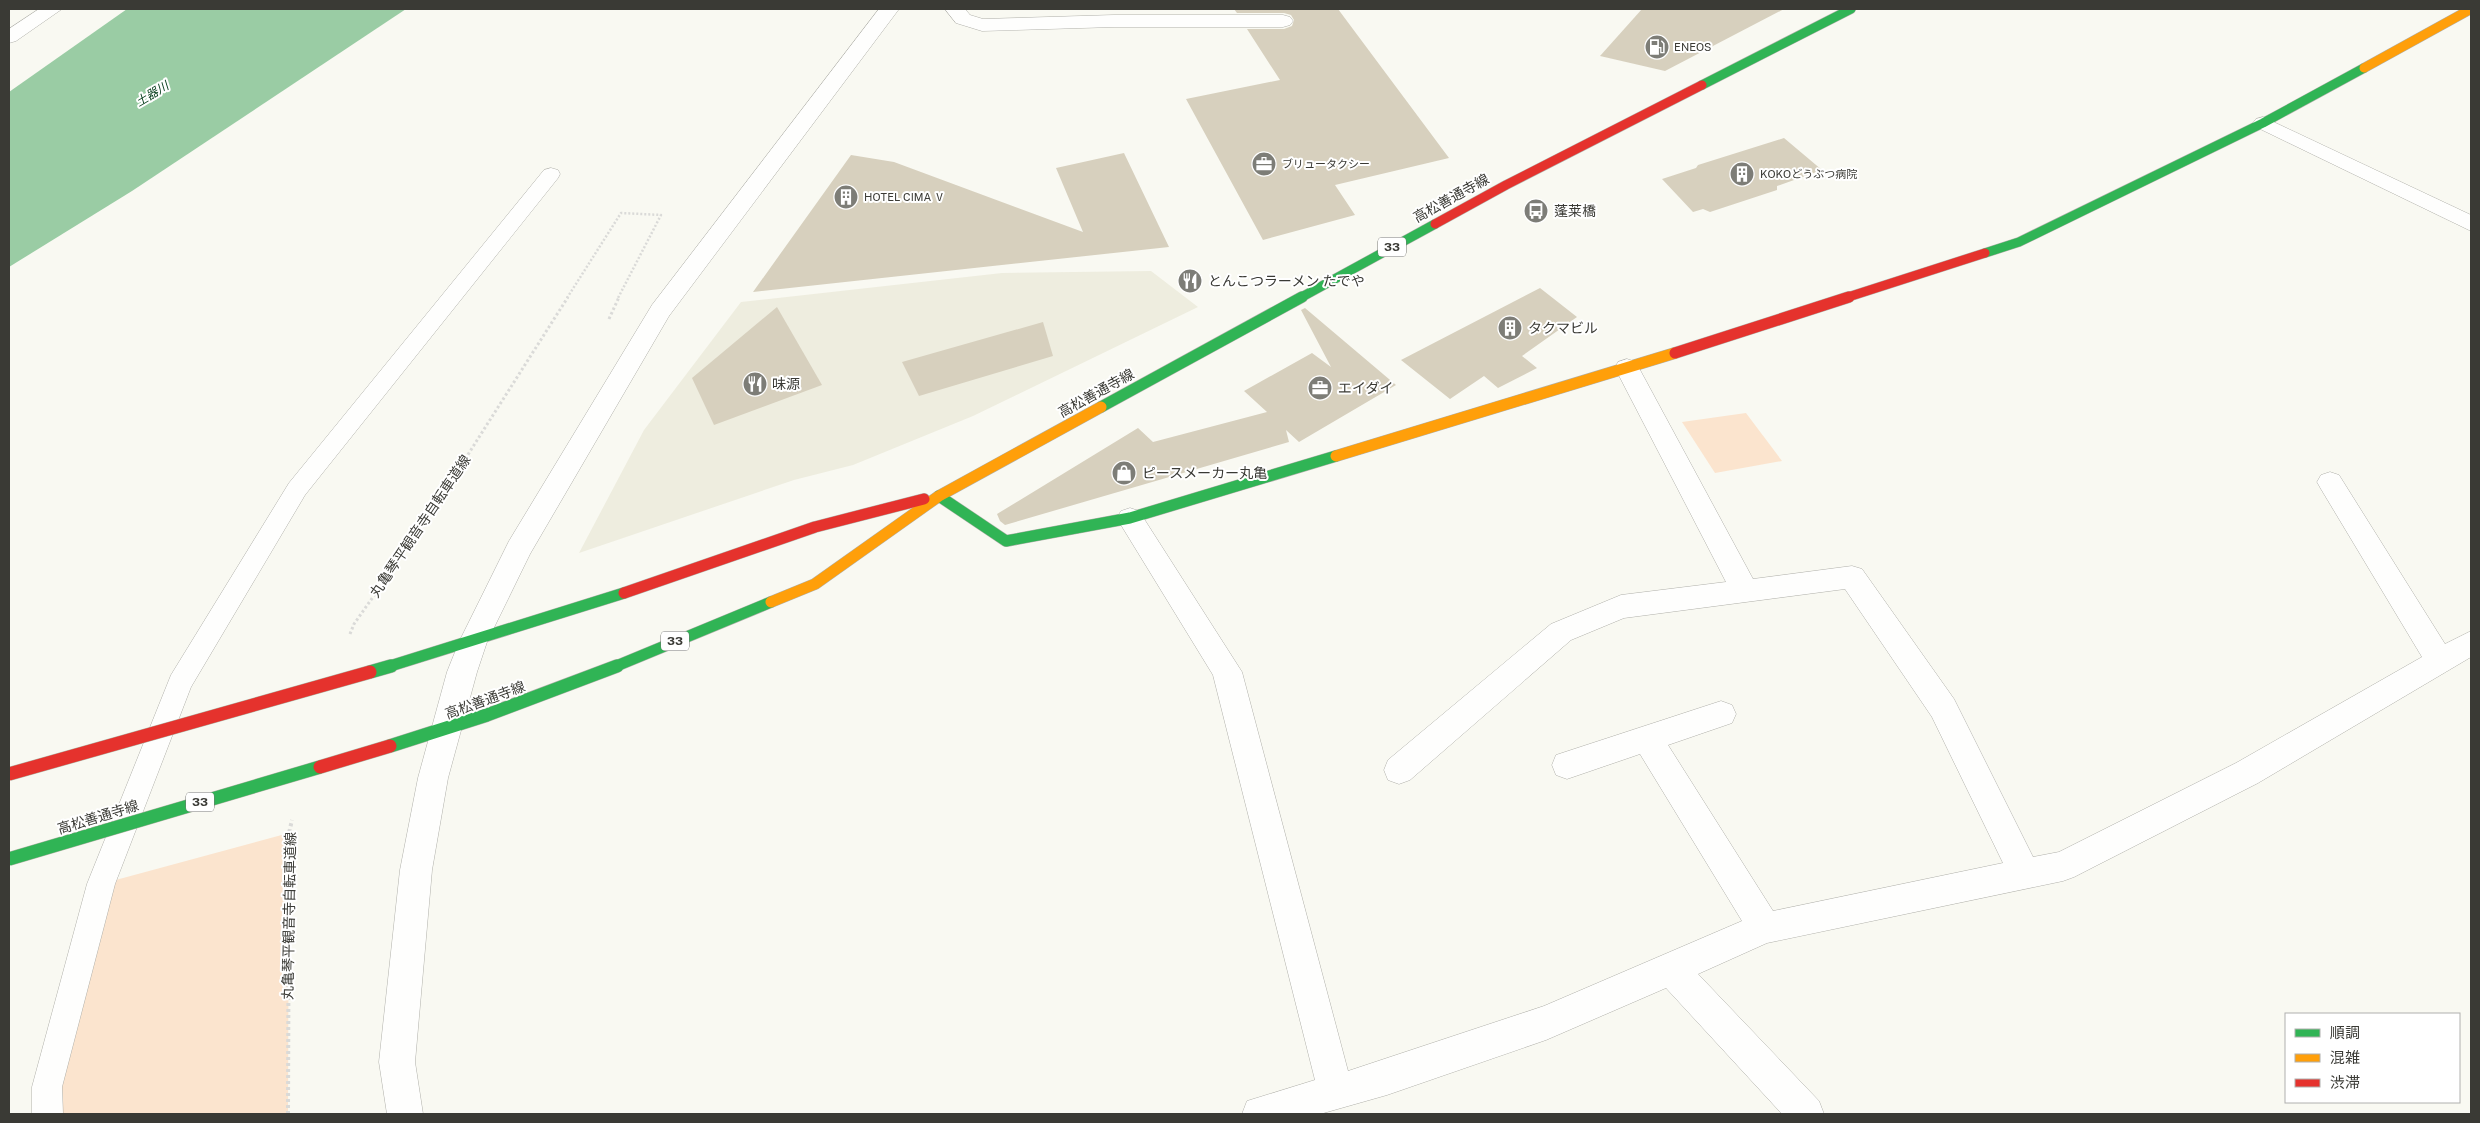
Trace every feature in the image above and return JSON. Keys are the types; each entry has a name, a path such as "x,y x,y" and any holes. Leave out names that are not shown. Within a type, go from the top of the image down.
{"main road":[{"path":"939,496 1006,541 1130,518 1626,368 2019,242 2263,123 2471,9"},
{"name":"高松善通寺線","path":"9,859 445,730 560,689 815,584 939,496 1506,185 1843,10"},
{"name":"高松善通寺線","path":"9,774 473,642 592,605 815,527 939,496"}],"street":[{"path":"9,37 52,9"},
{"path":"404,1114 397,1062 416,870 432,778 473,642 519,549 660,312 889,9"},
{"path":"955,9 963,19 982,26 1114,15 1283,21"},
{"path":"2263,123 2471,224"},
{"path":"1626,368 1745,591"},
{"path":"2330,482 2440,662"},
{"path":"1130,518 1227,672 1336,1092"},
{"path":"1399,770 1561,632 1621,607 1852,577 1944,708 2024,873"},
{"path":"1260,1114 1387,1077 1546,1023 1765,928 2062,866 2247,773 2471,644"},
{"path":"1567,765 1721,714"},
{"path":"1647,738 1765,928"},
{"path":"1671,969 1806,1114"}],"lane":[{"path":"47,1114 48,1087 101,884 180,683 296,489 551,174"}],"path":[{"name":"丸亀琴平観音寺自転車道線","path":"346,642 354,624 422,526 621,213 661,215 630,273 607,325"},
{"name":"丸亀琴平観音寺自転車道線","path":"288,1114 289,833 293,815"}],"shaded area":[{"path":"1151,271 1198,307 973,416 853,465 794,480 579,553 644,430 741,302 1002,273"},
{"path":"1746,413 1782,461 1715,473 1682,422"},
{"path":"289,833 288,1114 47,1114 47,1087 101,884"}],"water":[{"name":"土器川","path":"127,9 406,9 132,191 9,267 9,92"}],"building":[{"path":"1234,9 1338,9 1449,158 1335,185 1355,215 1263,240 1186,99 1280,80 1247,29 1284,29 1292,26 1294,20 1291,15 1284,13 1237,13"},
{"path":"1642,9 1784,9 1665,71 1600,56"},
{"name":"KOKOどうぶつ病院","path":"1784,138 1822,170 1777,186 1777,190 1710,212 1703,209 1693,212 1662,179 1696,168 1698,165"},
{"path":"1124,153 1169,247 753,292 851,155 894,162 1083,232 1056,168"},
{"path":"1540,288 1577,317 1522,356 1537,368 1498,388 1484,376 1450,399 1401,360"},
{"name":"味源","path":"777,307 822,385 714,425 692,378"},
{"path":"1305,308 1396,385 1299,442 1286,430 1289,442 1005,525 1000,521 997,514 1138,428 1153,442 1267,412 1244,391 1312,353 1331,367 1301,310"},
{"path":"1043,322 1053,356 919,396 902,362"}],"traffic: fast":[{"path":"1702,85 1851,9"},
{"path":"1985,253 2019,242 2263,123 2364,68"},
{"path":"1101,407 1435,224"},
{"path":"939,496 1006,541 1130,518 1336,456"},
{"path":"370,672 624,593"},
{"path":"390,746 487,715 535,697 771,602"},
{"path":"9,859 320,767"}],"traffic: slow":[{"path":"2364,68 2471,9"},
{"path":"1336,456 1675,353"},
{"path":"771,602 815,584 939,496 1101,407"}],"traffic: jam":[{"path":"1435,224 1506,185 1702,85"},
{"path":"1675,353 1985,253"},
{"path":"624,593 815,527 924,499"},
{"path":"9,774 370,672"},
{"path":"320,767 390,746"}],"place":[{"name":"ENEOS","path":"1657,47"},
{"name":"ブリュータクシー","path":"1264,164"},
{"name":"KOKOどうぶつ病院","path":"1742,174"},
{"name":"HOTEL CIMA Ⅴ","path":"846,197"},
{"name":"蓬莱橋","path":"1536,211"},
{"name":"とんこつラーメン たでや","path":"1190,281"},
{"name":"タクマビル","path":"1510,328"},
{"name":"味源","path":"755,384"},
{"name":"エイダイ","path":"1320,388"},
{"name":"ピースメーカー丸亀","path":"1124,473"}]}
